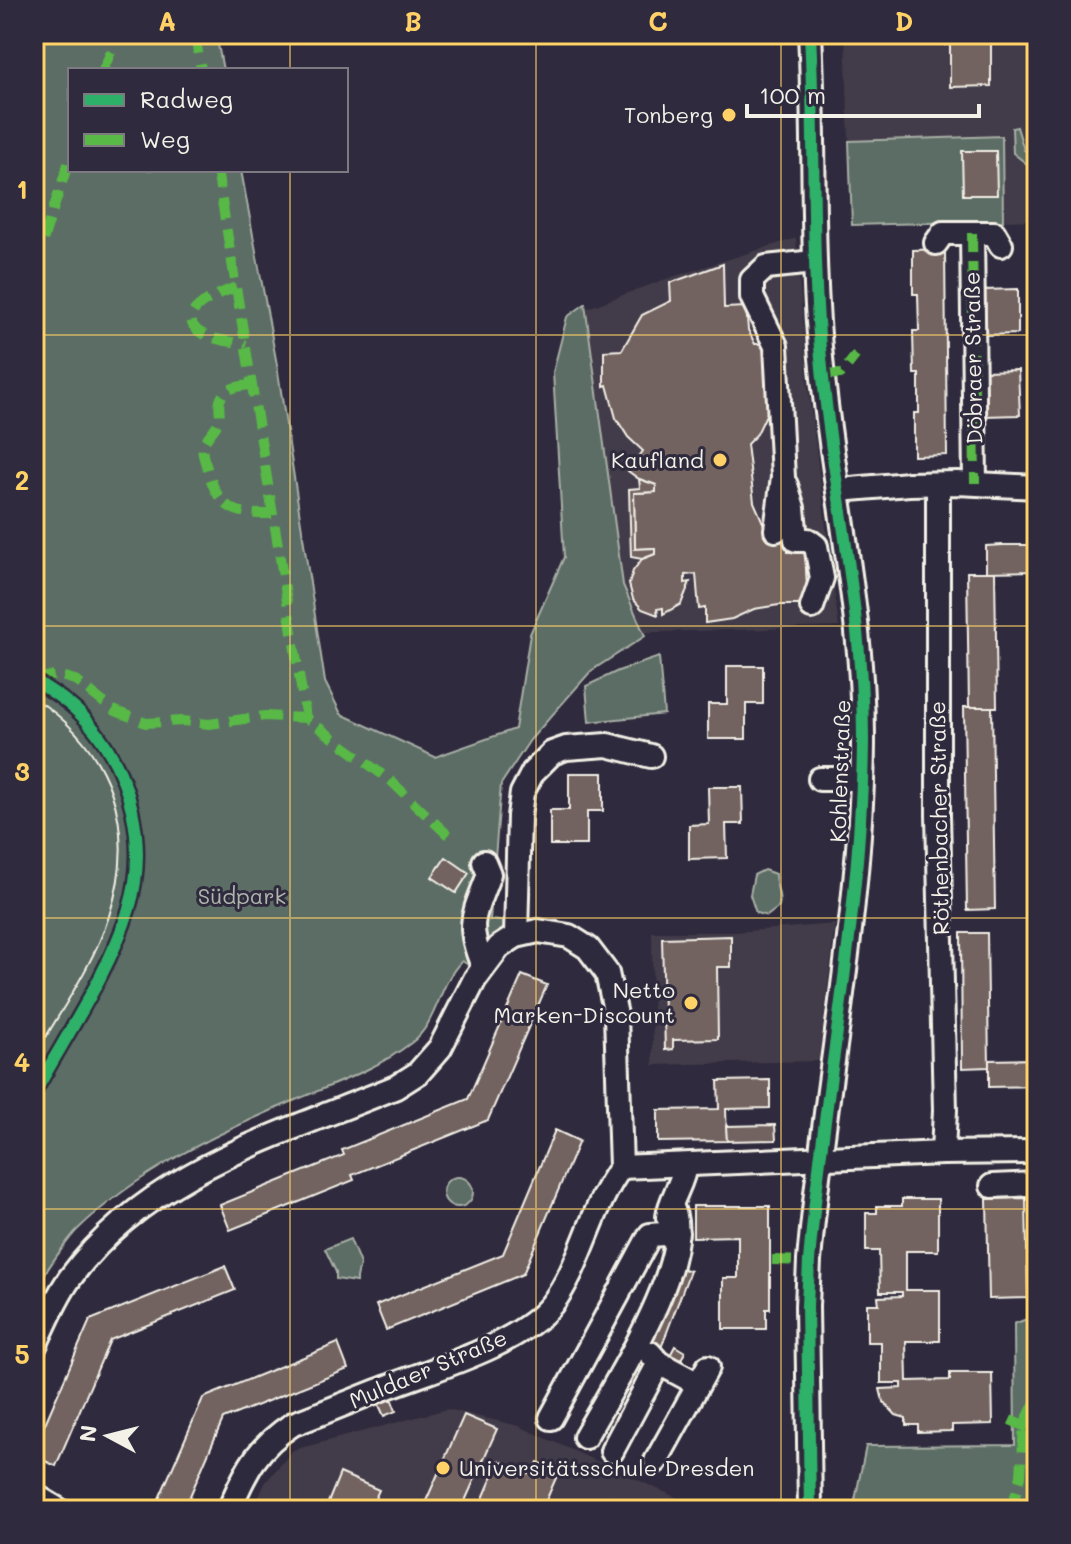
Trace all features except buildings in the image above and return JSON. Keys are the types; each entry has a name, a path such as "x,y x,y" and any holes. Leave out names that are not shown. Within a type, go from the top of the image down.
{"street":[{"name":"Kohlenstraße","path":"810,34 814,262 822,375 851,563 861,669 862,779 852,921 812,1224 807,1306 810,1510"},
{"path":"936,243 943,233 994,233 1001,245"},
{"name":"Döbraer Straße","path":"972,233 975,483"},
{"path":"776,530 783,477 776,346 752,297 752,280 766,267 814,262"},
{"path":"783,477 793,508 796,540 808,540 816,546 822,578 812,607"},
{"path":"839,490 975,483 1037,487"},
{"name":"Röthenbacher Straße","path":"938,484 938,815 945,1110 943,1153"},
{"path":"516,936 519,816 522,793 533,772 552,753 566,748 607,745 651,756"},
{"path":"820,779 862,779"},
{"path":"483,966 472,940 474,909 489,874 484,862"},
{"path":"34,1348 70,1278 93,1251 144,1205 175,1182 217,1159 396,1087 418,1073 440,1048 483,966 499,947 516,936 538,931 569,936 588,948 607,973 616,1015 621,1167 684,1172 821,1159 1036,1152 1037,1184 992,1186"},
{"name":"Muldaer Straße","path":"229,1510 243,1477 259,1452 293,1424 507,1339 538,1319 563,1287 606,1187 621,1167"},
{"path":"677,1233 668,1230 671,1206 684,1172"},
{"path":"551,1418 650,1235 677,1233"},
{"path":"585,1437 651,1318 672,1263 677,1233"},
{"path":"620,1292 651,1318"},
{"path":"636,1344 659,1363 703,1375 656,1461"},
{"path":"612,1451 659,1363"},
{"path":"34,1495 59,1510"}],"shaded area":[{"path":"845,34 1037,34 1037,220 1003,221 1002,136 849,141"},
{"path":"796,238 808,386 839,627 621,633 585,309 663,280"},
{"path":"835,924 819,1061 653,1065 652,932 734,932"},
{"name":"Universitätsschule Dresden","path":"447,1409 519,1426 704,1510 253,1510 265,1483 293,1450"}],"green space":[{"name":"Südpark","path":"34,34 216,34 223,68 68,68 68,172 241,172 277,365 325,682 341,714 435,757 515,729 530,634 564,557 553,372 567,317 585,304 623,585 645,636 591,671 530,740 501,784 490,920 509,922 508,927 470,966 462,961 454,970 420,1035 397,1053 368,1069 234,1128 151,1172 77,1230 34,1289"},
{"path":"1017,127 1024,150 1037,159 1037,172 1013,153 1012,128"},
{"path":"1002,136 1003,221 852,225 849,141"},
{"path":"659,657 664,714 589,722 586,686"},
{"path":"764,870 775,874 780,898 779,907 767,916 756,913 750,895 754,875"},
{"path":"458,1177 468,1182 473,1192 468,1202 458,1207 448,1202 443,1192 448,1182"},
{"path":"350,1239 360,1264 356,1282 336,1279 336,1272 325,1249"},
{"path":"1037,1315 1037,1510 853,1510 866,1446 1015,1445 1014,1324"},
{"path":"609,1497 640,1510 604,1510"}],"tram line":[{"path":"34,698 61,718 83,741 100,766 112,793 119,822 120,852 117,884 102,934 85,970 34,1057"}],"marked path":[{"path":"104,68 119,34"},
{"path":"195,34 201,68"},
{"path":"34,268 68,164"},
{"path":"217,172 306,718 391,781 454,841"},
{"path":"972,233 975,483"},
{"path":"236,287 203,302 192,315 192,322 197,330 207,336 246,345"},
{"path":"822,375 841,374 856,355"},
{"path":"250,385 232,388 224,393 219,403 219,420 204,443 203,456 212,484 223,502 238,511 272,514"},
{"path":"34,679 57,675 75,680 113,710 146,723 183,721 209,724 265,716 306,718"},
{"path":"772,1260 809,1261"},
{"path":"1011,1510 1021,1476 1024,1425 1037,1398"},
{"path":"1010,1420 1037,1432"}],"cycle path":[{"path":"810,34 818,326 827,415 854,602 863,744 856,874 809,1261 810,1510"},
{"path":"34,680 81,715 103,741 125,786 132,810 137,860 129,909 121,932 86,1003 34,1094"}],"place":[{"name":"Tonberg","path":"729,115"},
{"name":"Kaufland","path":"720,460"},
{"name":"Netto Marken-Discount","path":"691,1003"},
{"name":"Universitätsschule Dresden","path":"443,1468"}]}
